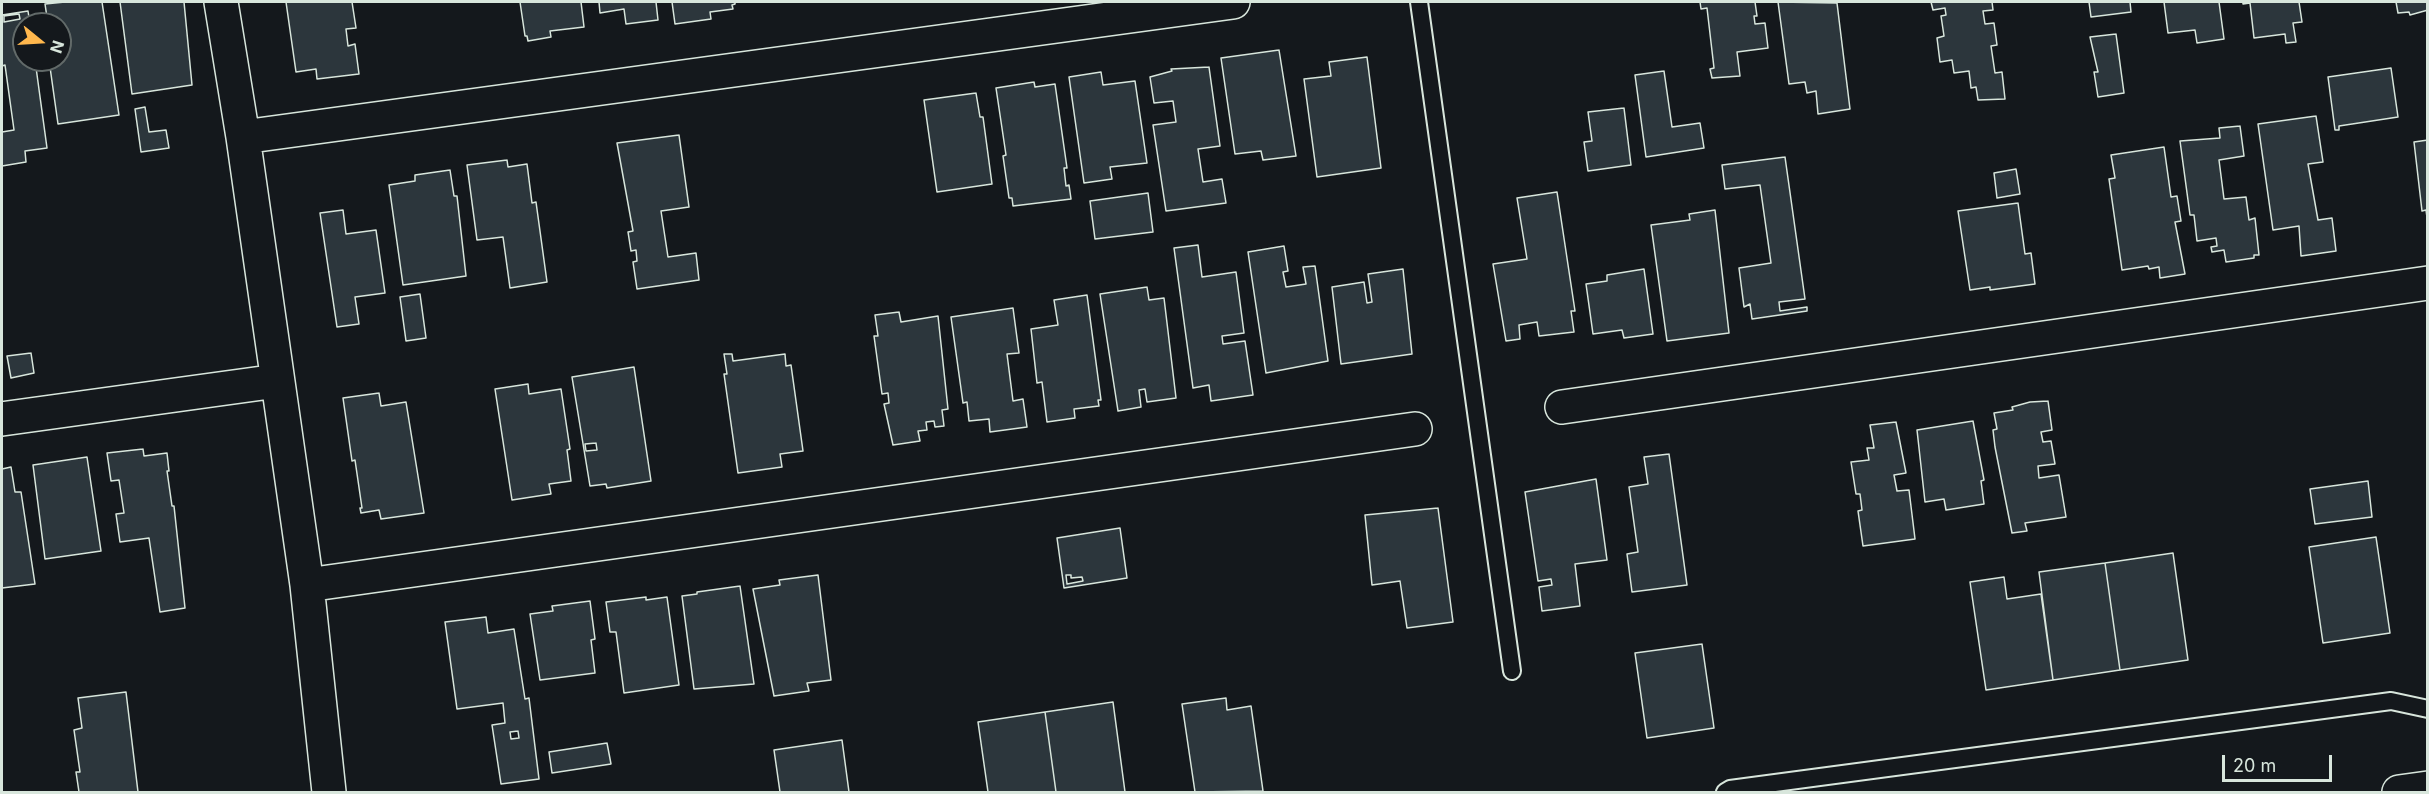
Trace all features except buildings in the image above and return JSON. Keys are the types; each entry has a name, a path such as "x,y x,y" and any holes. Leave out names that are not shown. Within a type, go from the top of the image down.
{"street":[{"path":"221,2 243,137 308,585 329,792"},
{"path":"243,137 1233,2"},
{"path":"1562,407 2427,283"},
{"path":"2,420 277,381"},
{"path":"308,585 1415,429"},
{"path":"2398,792 2427,788"}],"lane":[{"path":"1419,2 1512,671"},
{"path":"1725,792 2391,700 2427,709"}]}
